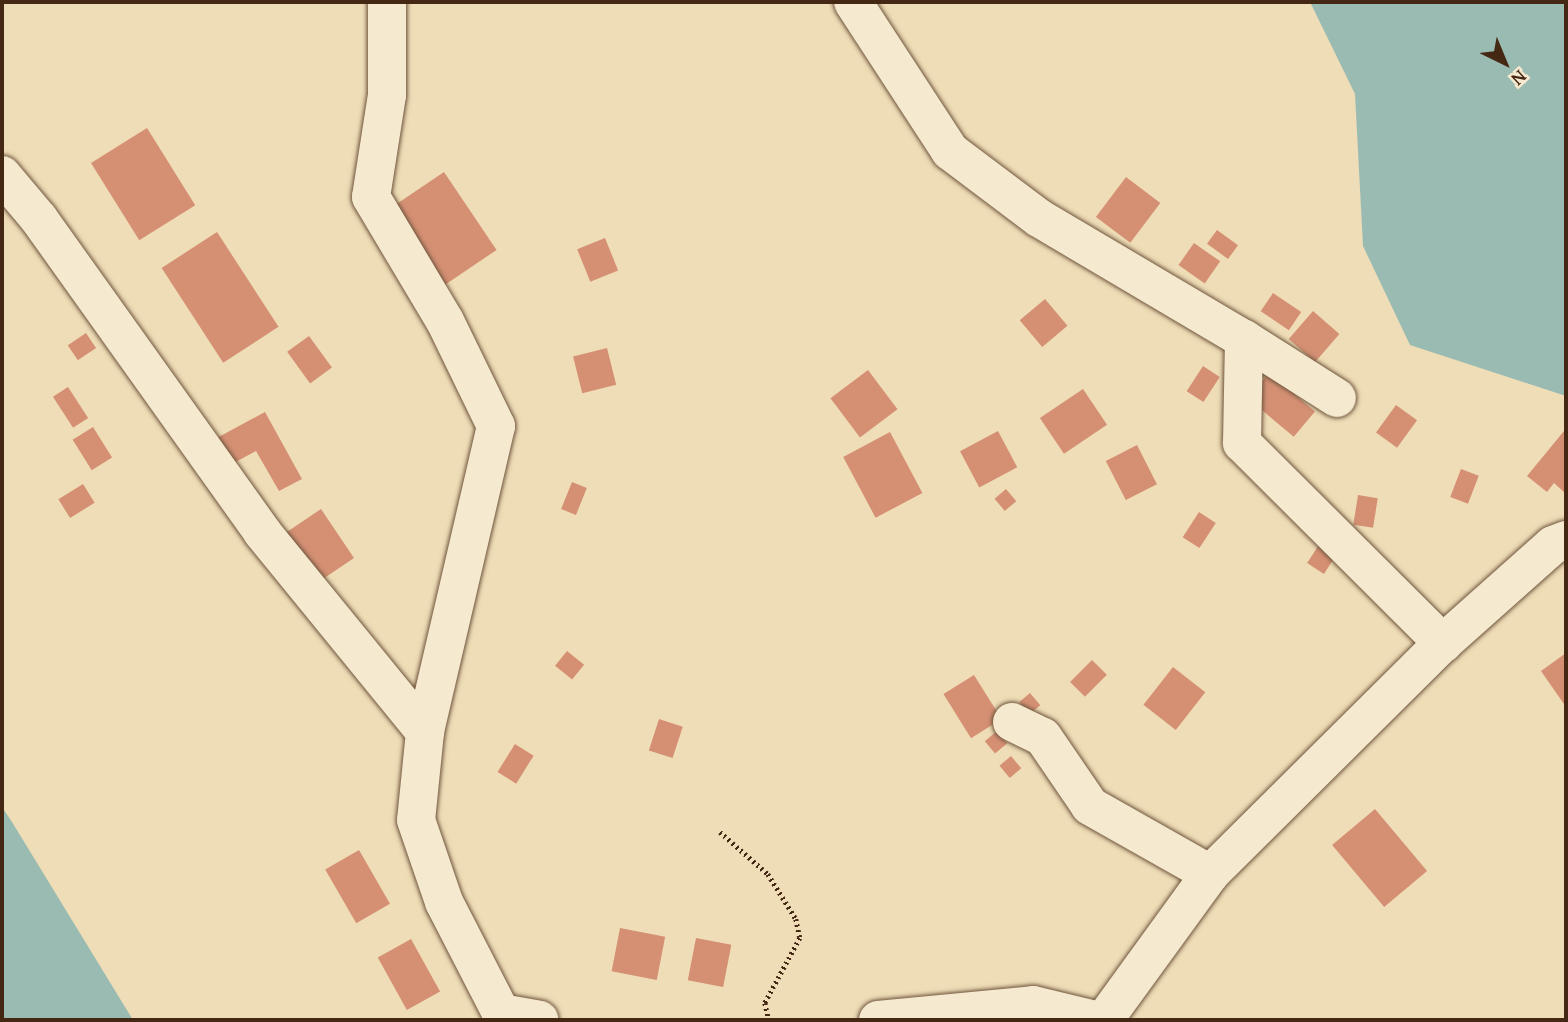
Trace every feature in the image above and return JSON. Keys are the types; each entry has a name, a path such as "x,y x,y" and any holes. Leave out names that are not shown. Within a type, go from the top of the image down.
{"street":[{"path":"387,2 387,95 371,197 445,321 496,426 425,732 416,820 444,902 501,1013 539,1020"},
{"path":"853,2 950,150 1039,218 1244,339 1337,398"},
{"path":"2,175 39,219 262,532 425,732"},
{"path":"1244,339 1242,443 1443,643"},
{"path":"1104,1020 1210,874 1443,643 1553,545 1566,540"},
{"path":"1012,722 1043,737 1090,806 1210,874"},
{"path":"878,1020 1033,1005 1095,1020"}],"path":[{"path":"720,832 768,874 796,919 800,938 765,1003 769,1020"}],"water":[{"path":"1310,2 1566,2 1566,396 1410,345 1363,246 1355,94"},
{"path":"2,807 12,822 133,1020 2,1020"}],"building":[{"path":"147,128 195,205 139,240 91,163"},
{"path":"444,172 497,250 444,285 392,207"},
{"path":"1126,177 1160,203 1130,243 1096,217"},
{"path":"1217,230 1238,245 1228,259 1207,244"},
{"path":"217,232 279,327 223,363 162,268"},
{"path":"605,238 618,270 590,282 577,249"},
{"path":"1194,243 1220,261 1205,283 1179,265"},
{"path":"1273,293 1301,312 1289,330 1261,311"},
{"path":"1045,299 1067,326 1042,347 1020,320"},
{"path":"1313,311 1339,334 1315,362 1289,339"},
{"path":"86,333 96,348 78,360 68,345"},
{"path":"309,336 332,368 310,383 287,352"},
{"path":"607,348 616,385 582,393 573,356"},
{"path":"1203,366 1220,377 1203,402 1187,391"},
{"path":"868,370 897,409 860,437 830,398"},
{"path":"1269,373 1315,412 1294,437 1248,398"},
{"path":"68,387 88,418 73,428 53,397"},
{"path":"1083,389 1107,425 1064,454 1040,418"},
{"path":"1396,405 1417,420 1397,448 1376,433"},
{"path":"265,412 302,479 279,491 256,451 230,465 215,439"},
{"path":"93,427 112,458 92,470 73,440"},
{"path":"998,431 1017,467 979,487 960,451"},
{"path":"1564,431 1566,494 1554,483 1547,492 1527,476"},
{"path":"890,432 922,493 876,518 843,457"},
{"path":"1137,445 1157,484 1126,500 1106,461"},
{"path":"1461,469 1479,476 1468,504 1450,497"},
{"path":"572,482 587,488 576,515 561,509"},
{"path":"83,484 95,503 70,518 58,499"},
{"path":"1006,489 1016,501 1005,511 995,499"},
{"path":"1358,495 1378,498 1373,528 1353,525"},
{"path":"321,509 354,558 315,584 282,535"},
{"path":"1199,512 1216,523 1199,548 1183,537"},
{"path":"1324,537 1341,548 1324,574 1307,563"},
{"path":"567,651 584,665 572,680 555,666"},
{"path":"1566,653 1566,707 1541,671"},
{"path":"1092,660 1107,675 1085,697 1070,682"},
{"path":"1173,667 1205,692 1176,730 1143,705"},
{"path":"974,675 1002,719 971,738 943,694"},
{"path":"1030,693 1040,705 1030,714 1019,702"},
{"path":"659,719 683,727 673,758 649,750"},
{"path":"997,731 1007,743 995,754 985,741"},
{"path":"515,744 534,756 516,784 498,772"},
{"path":"1011,756 1021,768 1010,778 1000,766"},
{"path":"1375,809 1427,871 1384,907 1332,845"},
{"path":"359,850 390,904 356,923 325,870"},
{"path":"620,928 665,937 657,980 612,971"},
{"path":"696,938 731,945 723,987 688,980"},
{"path":"411,939 440,991 407,1010 378,957"}]}
